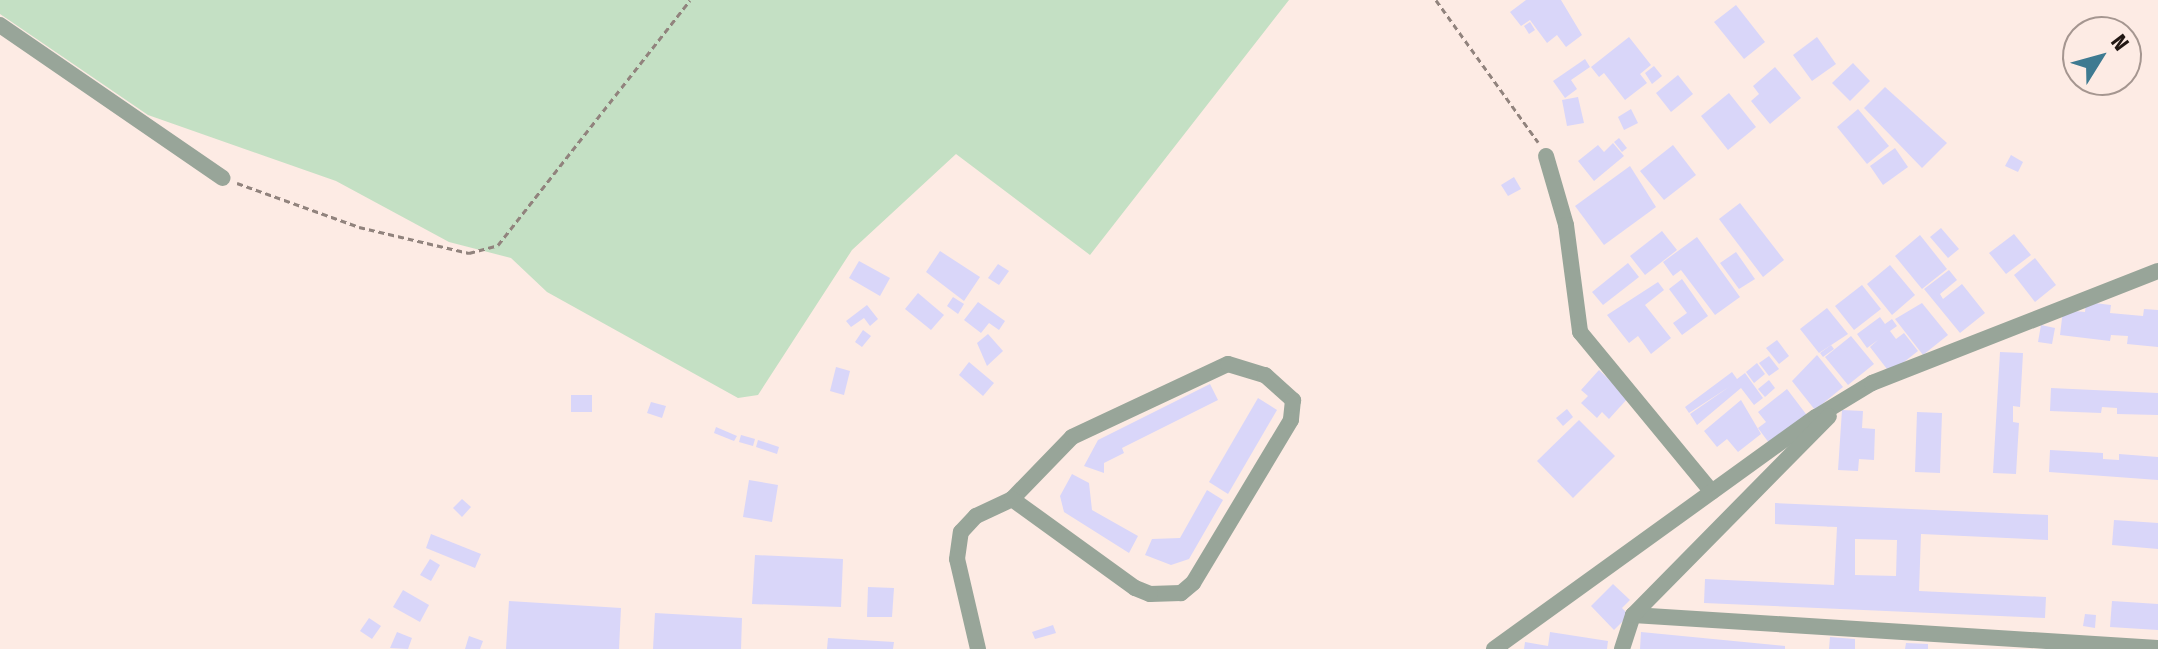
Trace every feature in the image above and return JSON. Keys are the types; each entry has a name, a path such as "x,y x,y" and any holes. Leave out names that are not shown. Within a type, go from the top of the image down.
{"street":[{"path":"0,25 223,178"},
{"path":"1546,156 1566,225 1580,332 1712,492"},
{"path":"1494,649 1847,398 1930,357 2158,271"},
{"path":"978,649 957,544 976,516 1012,499 1072,437 1211,367 1228,364 1255,370 1293,400 1291,420 1193,583 1181,593 1150,594 1135,588 1012,499"},
{"path":"1622,649 1633,615 1847,398"},
{"path":"1633,615 2158,648"}],"path":[{"path":"223,178 359,227 469,253 498,245 690,0"},
{"path":"1436,0 1499,81 1546,156"}],"green space":[{"path":"0,0 1289,0 1090,255 956,154 852,250 758,395 738,398 547,292 511,258 449,242 336,181 148,115 0,14"}],"building":[{"path":"1526,0 1561,0 1582,35 1566,47 1557,35 1547,43 1530,20 1521,26 1510,12"},
{"path":"1736,5 1765,42 1744,59 1714,22"},
{"path":"1530,22 1535,30 1529,34 1524,26"},
{"path":"1629,37 1651,65 1640,74 1647,83 1625,100 1604,73 1599,77 1591,67"},
{"path":"1817,37 1836,64 1812,81 1793,55"},
{"path":"1585,59 1590,67 1571,80 1577,89 1565,98 1553,81"},
{"path":"1853,63 1870,81 1850,101 1832,83"},
{"path":"1654,66 1662,76 1652,84 1645,73"},
{"path":"1775,67 1801,98 1770,124 1751,101 1759,94 1753,86"},
{"path":"1678,75 1693,94 1671,112 1656,93"},
{"path":"1885,87 1947,143 1922,168 1864,108"},
{"path":"1729,93 1756,127 1728,150 1701,116"},
{"path":"1578,97 1584,123 1567,126 1562,100"},
{"path":"1631,109 1638,123 1624,130 1618,117"},
{"path":"1858,109 1889,146 1867,164 1837,127"},
{"path":"1619,138 1627,148 1622,152 1614,142"},
{"path":"1613,143 1624,156 1594,181 1578,161 1598,145 1604,152"},
{"path":"1673,145 1696,175 1664,200 1640,171"},
{"path":"1895,148 1908,167 1883,185 1870,166"},
{"path":"2011,155 2023,162 2018,172 2005,166"},
{"path":"1630,166 1656,207 1604,245 1575,206"},
{"path":"1514,177 1521,189 1508,196 1501,185"},
{"path":"1740,203 1784,260 1763,277 1719,219"},
{"path":"1941,228 1959,249 1948,258 1930,237"},
{"path":"1662,231 1677,250 1645,275 1630,256"},
{"path":"2014,234 2031,255 2006,274 1989,253"},
{"path":"1920,235 1947,269 1922,289 1895,256"},
{"path":"1697,237 1740,297 1715,315 1681,270 1673,276 1663,262"},
{"path":"940,251 980,277 964,301 926,272"},
{"path":"1736,252 1755,279 1739,289 1720,263"},
{"path":"2035,258 2056,285 2035,302 2014,275"},
{"path":"859,261 890,278 880,296 849,278"},
{"path":"1628,263 1639,277 1603,305 1592,292"},
{"path":"998,264 1009,271 999,285 988,278"},
{"path":"1890,265 1915,295 1892,315 1867,284"},
{"path":"1949,270 1957,280 1940,294 1943,299 1962,284 1985,313 1960,333 1924,289"},
{"path":"1682,279 1708,316 1682,335 1673,323 1687,313 1669,289"},
{"path":"1658,282 1664,290 1645,305 1671,338 1651,354 1638,336 1629,343 1607,315"},
{"path":"1862,285 1881,309 1854,330 1835,306"},
{"path":"918,293 944,315 931,330 905,309"},
{"path":"953,297 964,304 958,314 947,306"},
{"path":"978,302 1005,321 999,330 989,323 981,333 964,320"},
{"path":"2086,302 2111,305 2110,313 2143,316 2144,309 2158,310 2158,347 2127,344 2128,336 2111,335 2110,341 2060,335 2063,310 2085,312"},
{"path":"1922,303 1948,335 1923,355 1895,319"},
{"path":"867,305 878,319 870,326 864,318 851,327 846,321"},
{"path":"1827,308 1848,334 1819,353 1800,329"},
{"path":"1880,317 1885,324 1892,319 1897,326 1890,331 1896,339 1904,333 1918,351 1890,373 1870,347 1878,340 1867,348 1857,334"},
{"path":"2041,325 2055,328 2052,344 2038,342"},
{"path":"863,330 871,336 862,347 855,342"},
{"path":"988,334 1003,351 987,366 977,343"},
{"path":"1851,336 1874,364 1848,385 1825,357"},
{"path":"1777,340 1789,356 1779,364 1766,348"},
{"path":"1831,345 1834,349 1823,357 1820,353"},
{"path":"2000,352 2023,353 2020,407 2013,406 2013,422 2019,423 2016,474 1993,473"},
{"path":"1817,355 1843,387 1815,410 1792,381"},
{"path":"1769,356 1779,369 1769,376 1759,363"},
{"path":"969,362 994,383 983,396 959,375"},
{"path":"1757,363 1765,374 1754,383 1746,372"},
{"path":"836,367 850,371 844,395 830,391"},
{"path":"1599,370 1628,398 1609,419 1602,412 1597,418 1581,403 1588,396 1581,390"},
{"path":"1732,372 1737,379 1745,373 1763,398 1754,405 1741,388 1697,425 1690,414 1729,387 1689,413 1685,407"},
{"path":"1769,380 1775,388 1765,397 1758,389"},
{"path":"1210,384 1218,400 1122,448 1124,453 1104,463 1104,473 1084,466 1098,440"},
{"path":"2051,388 2158,393 2158,415 2117,414 2117,408 2102,407 2101,413 2050,411"},
{"path":"1787,389 1809,418 1772,447 1758,428 1766,422 1758,412"},
{"path":"571,395 592,395 592,412 571,412"},
{"path":"1258,398 1277,410 1228,494 1209,482"},
{"path":"1741,400 1761,434 1738,452 1727,439 1717,447 1704,431"},
{"path":"651,402 666,406 662,418 647,413"},
{"path":"1567,409 1573,417 1563,426 1556,418"},
{"path":"1842,410 1863,411 1862,428 1875,429 1874,460 1859,459 1858,471 1838,470"},
{"path":"1917,412 1942,413 1940,473 1915,472"},
{"path":"1579,420 1615,456 1573,498 1537,461"},
{"path":"716,427 737,436 734,441 714,433"},
{"path":"741,435 755,439 753,446 739,442"},
{"path":"758,440 779,447 777,454 756,447"},
{"path":"2050,450 2103,453 2103,459 2119,460 2119,454 2158,457 2158,480 2049,472"},
{"path":"1072,474 1089,483 1092,510 1138,536 1129,553 1064,512 1060,496"},
{"path":"749,480 778,485 772,522 743,517"},
{"path":"1207,490 1223,500 1189,559 1171,565 1145,555 1152,539 1180,538"},
{"path":"462,499 471,507 462,517 453,508"},
{"path":"1775,503 2048,515 2048,540 1921,534 1919,591 2046,597 2045,618 1704,603 1705,579 1834,585 1837,527 1775,524","holes":["1855,539 1897,540 1896,576 1855,575"]},
{"path":"2114,520 2158,523 2158,549 2112,545"},
{"path":"431,534 481,554 475,568 426,548"},
{"path":"755,555 843,559 841,607 752,604"},
{"path":"430,559 440,565 431,581 420,575"},
{"path":"1613,584 1630,600 1622,608 1629,615 1614,630 1591,606"},
{"path":"868,587 894,588 892,617 867,617"},
{"path":"403,590 429,605 420,622 393,607"},
{"path":"509,601 621,608 619,649 506,649"},
{"path":"2112,601 2158,604 2158,630 2110,627"},
{"path":"655,613 742,618 741,649 653,649"},
{"path":"2085,614 2096,615 2095,628 2083,626"},
{"path":"369,618 381,626 372,639 360,631"},
{"path":"1053,625 1056,633 1035,639 1032,632"},
{"path":"397,632 412,638 408,649 390,648"},
{"path":"1550,632 1608,641 1607,649 1524,649 1525,642 1548,646"},
{"path":"1641,632 1785,646 1785,649 1640,649"},
{"path":"469,636 483,641 480,649 465,649"},
{"path":"1830,637 1855,639 1855,649 1829,649"},
{"path":"828,638 894,642 893,649 827,649"},
{"path":"1906,643 1928,644 1928,649 1905,649"}]}
